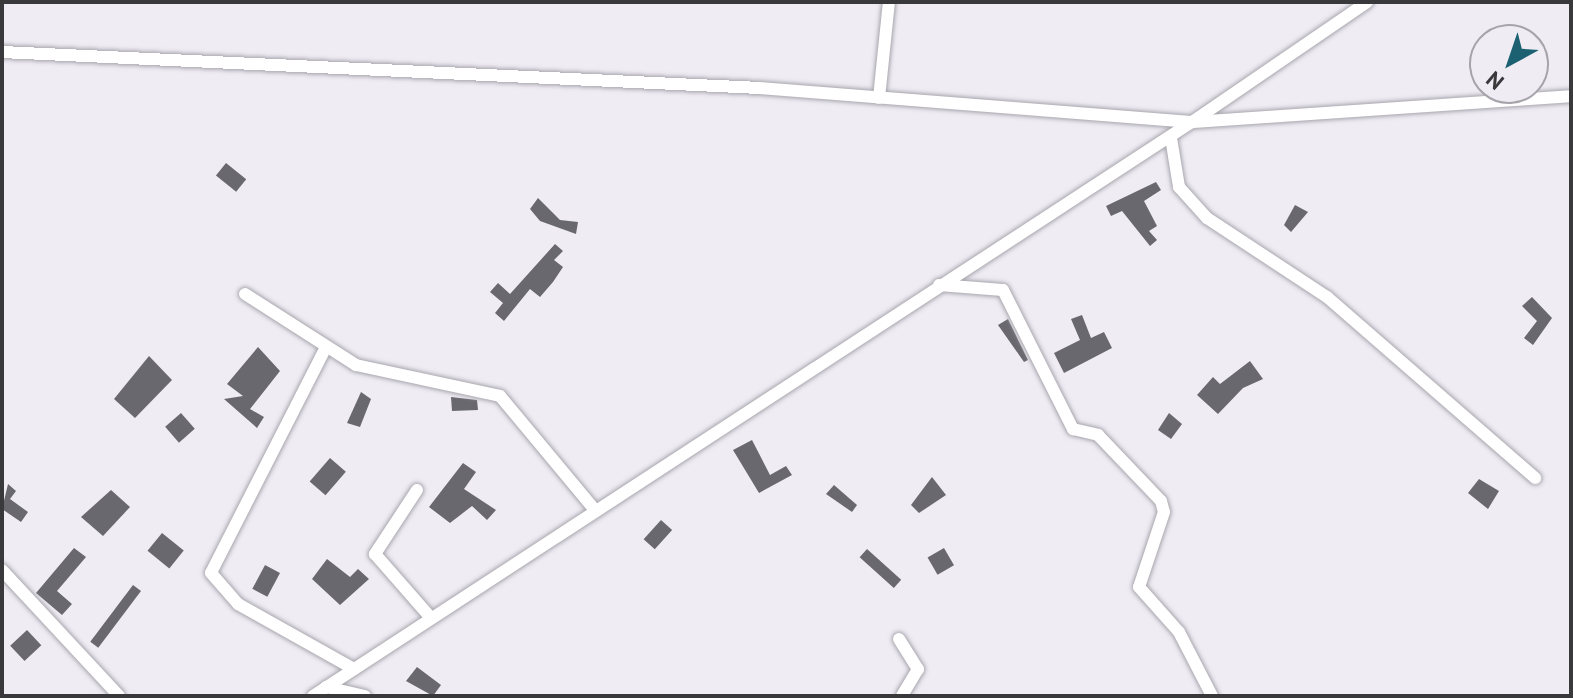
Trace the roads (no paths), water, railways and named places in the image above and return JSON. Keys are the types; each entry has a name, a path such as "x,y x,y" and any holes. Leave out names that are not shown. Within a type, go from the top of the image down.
{"street":[{"path":"879,98 889,2"},
{"path":"313,696 936,286 1171,138 1367,2"},
{"path":"2,52 879,98 1192,122 1571,96"},
{"path":"1171,138 1179,187 1207,218 1327,297 1535,478"},
{"path":"936,286 1003,290 1073,429 1098,435 1161,501 1164,512 1139,587 1179,632 1212,696"},
{"path":"245,294 325,349 384,375 492,391 594,509"},
{"path":"325,349 211,573 238,604 354,669"},
{"path":"417,490 375,554 431,618"},
{"path":"2,570 119,696"},
{"path":"899,639 918,669 902,696"},
{"path":"326,687 365,696"}]}
